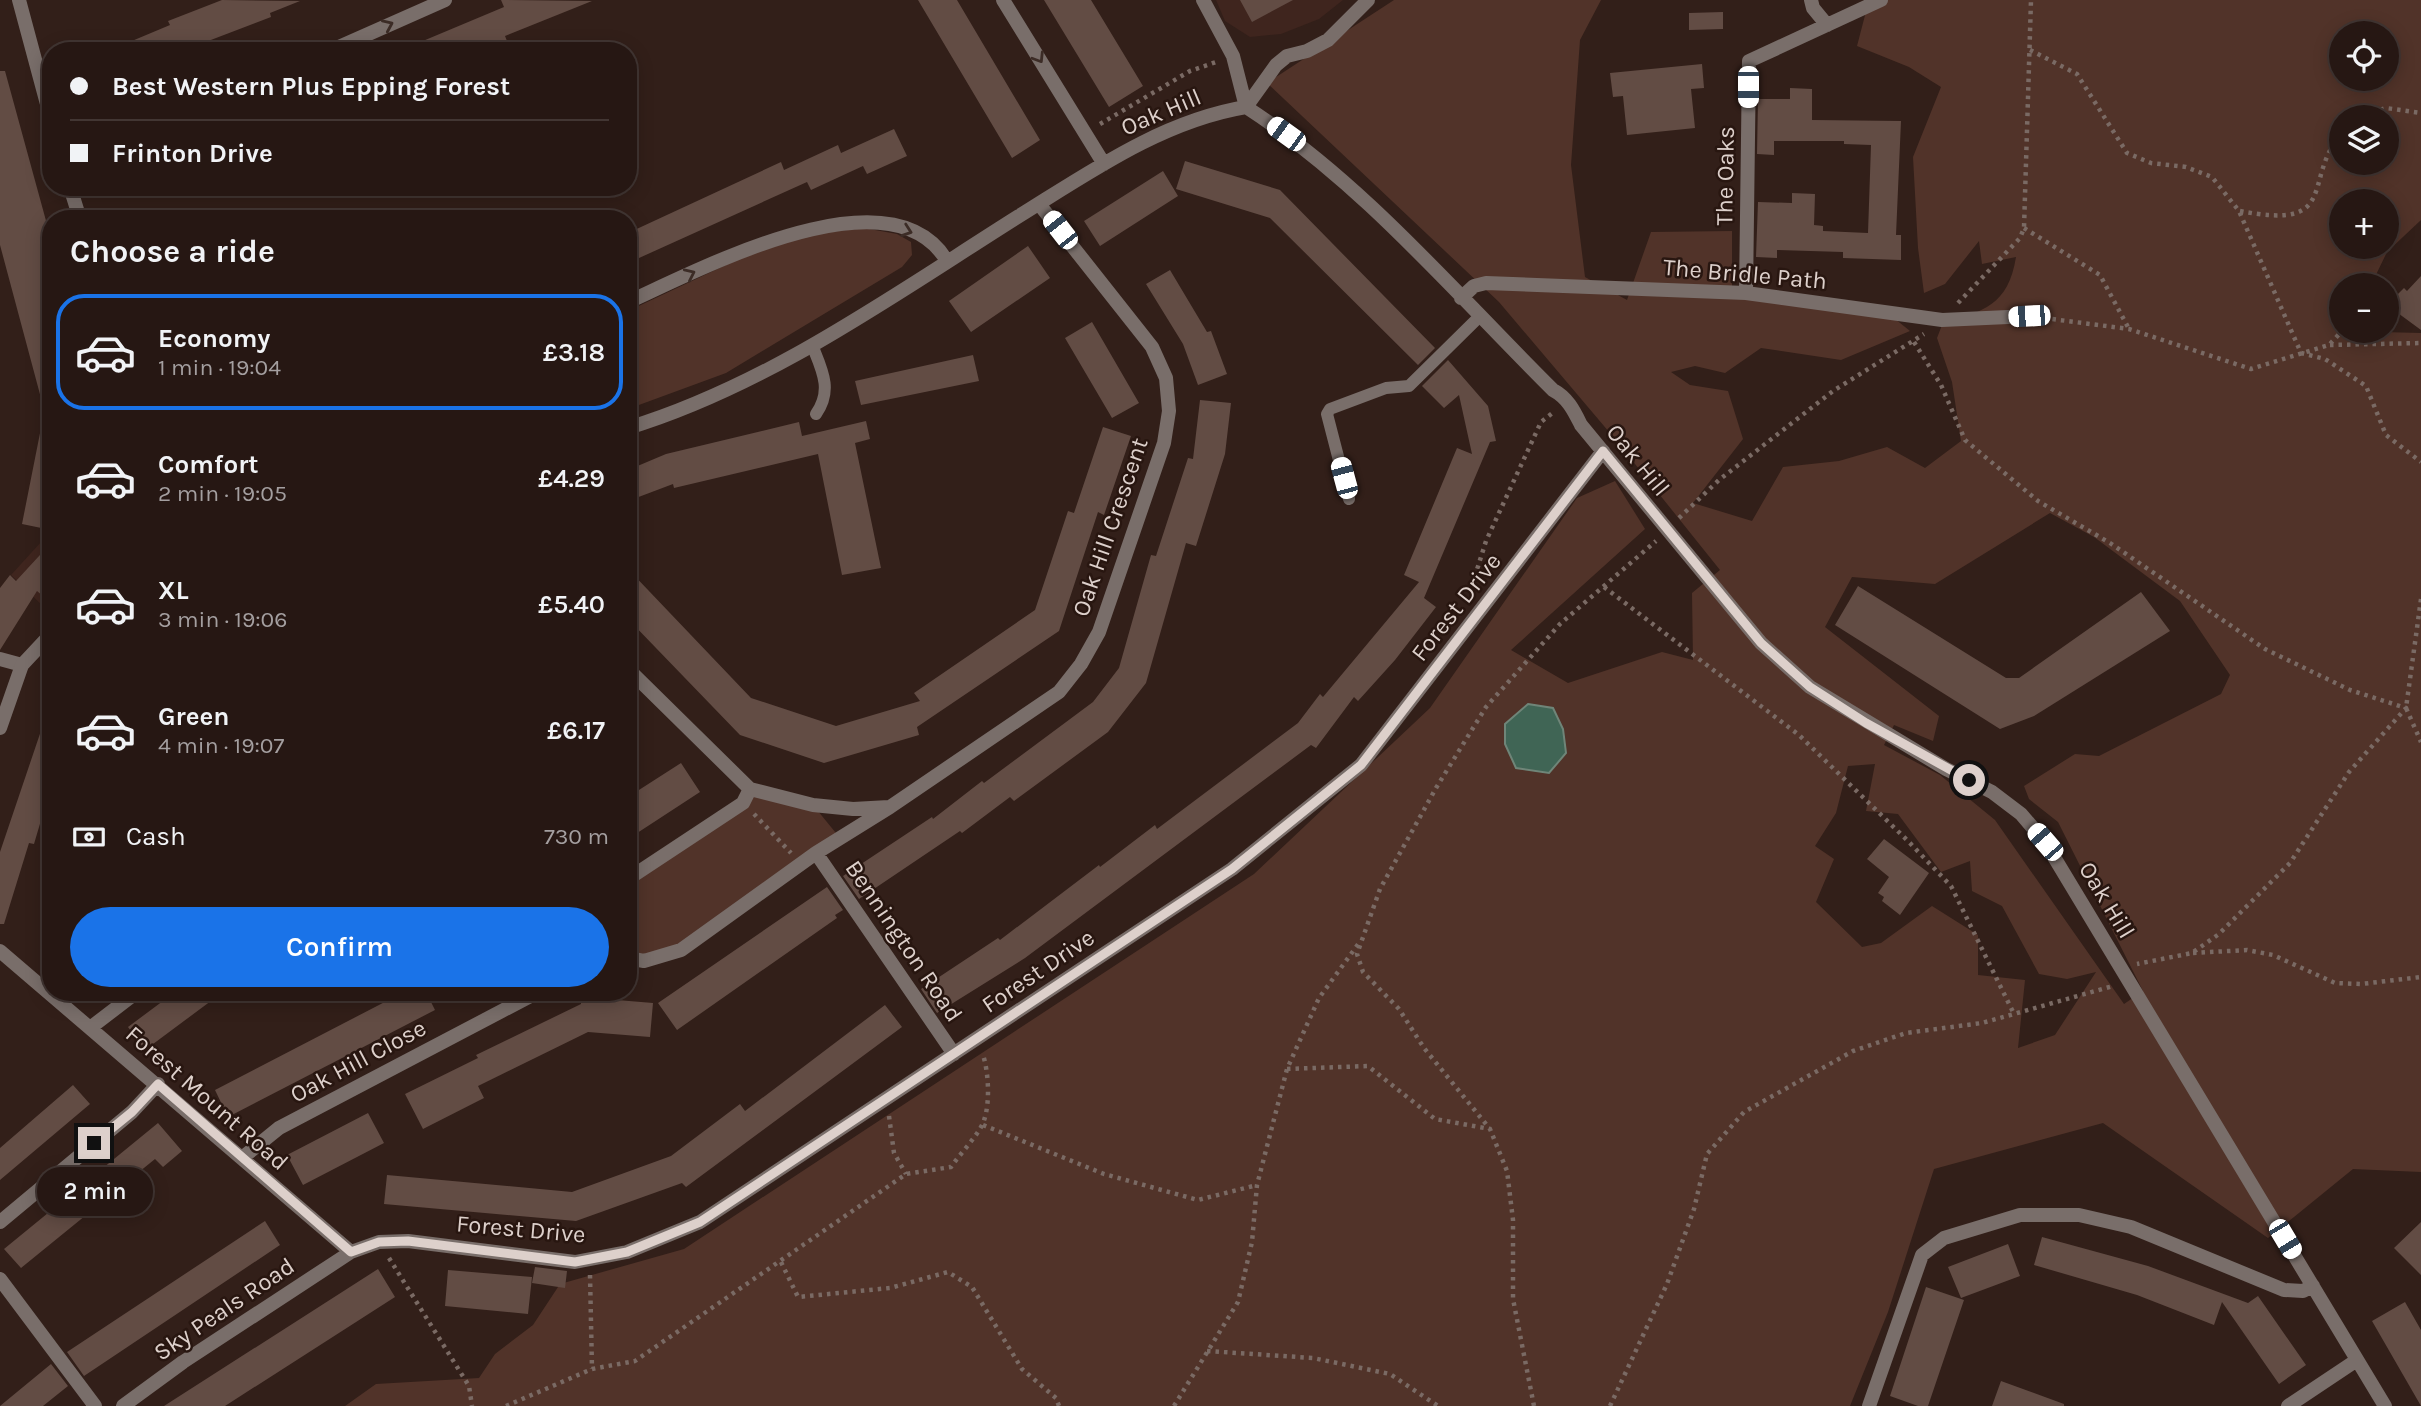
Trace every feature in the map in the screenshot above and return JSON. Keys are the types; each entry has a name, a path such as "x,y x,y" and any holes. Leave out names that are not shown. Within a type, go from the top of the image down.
{"street":[{"path":"19,0 42,86"},
{"path":"350,42 445,0"},
{"path":"1003,0 1104,164"},
{"path":"1203,0 1233,56 1246,107"},
{"path":"1246,107 1276,65 1287,56 1307,51 1328,40 1368,0"},
{"path":"1811,0 1813,8 1827,25"},
{"name":"The Oaks","path":"1746,293 1749,61 1881,0"},
{"name":"Oak Hill","path":"637,425 710,397 812,345 1104,164 1175,127 1220,111 1246,107 1326,166 1561,395 1666,530 1761,643 1810,687 1946,769 1992,792 2021,814 2045,842 2131,981 2385,1406"},
{"name":"Oak Hill Crescent","path":"637,960 644,961 681,950 816,853 890,807 1059,692 1081,664 1099,632 1164,443 1169,411 1166,378 1152,347 1039,204"},
{"path":"637,298 738,252 803,231 872,221 914,231 942,251 947,261"},
{"name":"The Bridle Path","path":"1461,298 1474,286 1486,283 1746,293 1942,320 2029,316"},
{"name":"Forest Drive","path":"351,1252 379,1242 408,1241 575,1262 627,1252 700,1222 1232,869 1361,765 1498,592 1603,451"},
{"path":"0,728 22,665 42,644"},
{"path":"0,659 22,665"},
{"path":"637,678 750,789 813,805 853,809 890,807"},
{"path":"637,873 743,803 750,789"},
{"name":"Bennington Road","path":"816,853 954,1054"},
{"name":"Forest Mount Road","path":"0,951 42,987"},
{"name":"Forest Mount Road","path":"58,1001 351,1252"},
{"path":"90,1028 125,1001"},
{"name":"Oak Hill Close","path":"242,1158 279,1128 521,1001"},
{"path":"0,1222 132,1112 158,1084"},
{"path":"1870,1406 1922,1255 1944,1238 2020,1215 2079,1215 2131,1227 2284,1290 2303,1291 2313,1286"},
{"name":"Sky Peals Road","path":"123,1406 183,1362 351,1252"},
{"path":"0,1279 95,1406"},
{"path":"2288,1406 2357,1360"}],"lane":[{"path":"1349,499 1327,414 1330,409 1386,388 1409,386 1479,317"},
{"path":"812,345 826,387 824,402 816,414"}],"path":[{"path":"1534,1406 1513,1299 1513,1220 1507,1171 1490,1129 1424,1048 1399,1009 1363,972 1357,954 1363,937 1380,889 1436,788 1486,707 1560,624 1604,587 1719,480 1833,391 1914,342 1942,320 2020,237 2024,228 2031,0"},
{"path":"2030,50 2077,74 2127,153 2151,163 2186,167 2212,177 2239,211 2301,353"},
{"path":"1085,132 1190,71 1233,56"},
{"path":"2399,110 2421,113"},
{"path":"2239,211 2268,216 2304,210 2318,194 2329,154"},
{"path":"2024,228 2100,275 2129,329"},
{"path":"2029,316 2129,329 2251,369 2329,345 2421,343"},
{"path":"1914,342 1941,385 1965,440 2038,500 2110,543 2265,649 2350,690 2406,708"},
{"path":"2301,353 2325,359 2366,386 2386,435 2421,461"},
{"path":"1498,592 1475,576 1486,541 1541,422"},
{"path":"1604,587 1799,735 1934,868 1951,886 2014,1014"},
{"path":"2421,599 2406,708 2421,742"},
{"path":"2192,953 2219,934 2290,863 2349,772 2406,708"},
{"path":"743,803 802,864"},
{"path":"1174,1406 1238,1302 1252,1242 1257,1185 1287,1069 1319,998 1363,937"},
{"path":"2119,963 2147,964 2192,953 2247,950 2273,955 2335,983 2361,984 2421,976"},
{"path":"1610,1406 1667,1284 1693,1209 1707,1154 1744,1112 1853,1051 1906,1033 1982,1023 2131,981"},
{"path":"506,1406 592,1369 635,1361 906,1174 951,1167 983,1125 986,1066 978,1038"},
{"path":"1287,1069 1368,1066 1434,1119 1490,1129"},
{"path":"887,1098 894,1153 906,1174"},
{"path":"983,1125 1104,1174 1198,1200 1257,1185"},
{"path":"379,1242 469,1387 472,1406"},
{"path":"590,1259 592,1369"},
{"path":"781,1262 798,1297 890,1288 948,1272 972,1287 1022,1369 1056,1398 1059,1406"},
{"path":"1208,1351 1313,1358 1390,1374 1438,1406"}],"shaded area":[{"path":"1216,0 1343,0 1319,19 1281,34 1250,37 1225,21"},
{"path":"1394,0 1601,0 1580,40 1571,165 1585,277 1627,300 1651,232 1732,231 1732,286 1879,306 1910,331 1841,360 1761,348 1725,373 1695,366 1671,372 1690,385 1728,391 1743,439 1693,503 1752,521 1783,467 1839,461 1887,447 1925,468 1961,441 1952,382 1937,338 1942,325 1982,310 2000,296 2007,286 2016,257 1982,264 1979,241 1945,284 1924,293 1918,248 1913,157 1941,87 1909,67 1857,46 1869,0 2421,0 2421,220 2399,241 2399,189 2329,189 2329,259 2384,259 2377,273 2329,273 2329,343 2399,343 2399,332 2421,333 2421,1172 2353,1169 2268,1238 2103,1123 1934,1169 1888,1312 1850,1406 345,1406 376,1384 479,1378 495,1354 533,1325 560,1284 684,1249 1254,874 1430,708 1577,498 1615,481 1645,529 1511,650 1568,683 1662,652 1693,660 1692,593 1720,570 1615,439 1499,302 1267,83","holes":["2050,513 2094,537 2180,601 2230,675 2221,694 2099,756 2075,754 2024,786 2029,799 2058,822 2143,991 2124,1004 1995,820 1940,775 1884,745 1894,725 1933,741 1939,716 1825,627 1852,577 1935,584","1875,764 1866,811 1898,814 1941,872 1970,861 1972,891 2002,906 2039,974 2067,979 2096,972 2055,1035 2018,1048 2025,980 1978,975 1978,935 1932,906 1881,943 1862,947 1816,902 1834,859 1815,846 1836,813 1848,766"]},
{"path":"864,228 897,234 911,242 912,255 902,267 726,373 637,406 637,307 760,249 814,234"},
{"path":"42,541 42,605 11,575"},
{"path":"1528,704 1553,708 1563,729 1566,753 1549,773 1516,768 1505,744 1505,724"},
{"path":"750,789 813,805 840,838 681,950 637,957 637,873 743,803"}],"building":[{"path":"222,0 300,1 270,13 271,17 206,42 129,42 170,25 168,21"},
{"path":"501,0 592,1 505,36 507,41 504,42 420,42 504,7"},
{"path":"918,0 957,0 1040,140 1012,158"},
{"path":"1044,0 1091,0 1143,86 1109,107"},
{"path":"1240,0 1293,0 1252,22"},
{"path":"1723,12 1723,29 1689,30 1689,13"},
{"path":"1702,64 1704,88 1691,89 1695,128 1627,135 1623,96 1613,97 1610,73"},
{"path":"0,71 5,71 43,210 42,402 0,245"},
{"path":"1790,88 1812,89 1812,120 1901,121 1896,235 1901,235 1901,260 1843,258 1843,252 1777,250 1777,258 1756,257 1758,202 1792,203 1792,193 1815,194 1814,225 1823,226 1823,231 1868,233 1871,145 1844,144 1844,141 1774,141 1774,155 1757,154 1758,99 1790,99"},
{"path":"894,129 907,156 867,174 863,166 811,190 807,182 637,259 637,229 781,162 784,170 838,145 841,153"},
{"path":"1185,161 1280,190 1435,348 1418,365 1270,218 1176,189"},
{"path":"1163,171 1178,196 1100,246 1084,221"},
{"path":"1028,246 1050,278 971,332 949,301"},
{"path":"1170,270 1207,332 1211,331 1227,374 1198,385 1183,344 1146,284"},
{"path":"2421,276 2421,330 2399,314 2399,293 2404,288 2407,291"},
{"path":"1092,322 1139,403 1112,418 1065,338"},
{"path":"973,355 979,381 861,405 855,381"},
{"path":"1448,360 1488,406 1496,441 1490,442 1424,598 1436,607 1395,660 1358,701 1354,697 1316,748 1311,745 1025,958 937,1013 921,989 998,938 1000,940 1155,825 1157,829 1298,723 1320,694 1323,697 1419,582 1404,575 1457,448 1472,454 1459,395 1444,408 1422,386"},
{"path":"1200,400 1231,403 1225,454 1196,546 1186,543 1146,683 1108,732 1014,801 1010,797 962,833 960,831 859,899 843,876 932,817 933,819 1093,702 1119,668 1151,555 1156,556 1188,458 1193,459"},
{"path":"866,421 870,439 855,443 881,568 842,575 818,454 674,488 673,484 637,498 637,466 666,454 799,422 802,436"},
{"path":"42,423 42,528 22,524"},
{"path":"1103,427 1131,436 1104,515 1098,512 1059,631 917,727 919,735 824,763 740,735 637,628 637,578 751,698 836,726 920,701 914,693 1035,610 1068,511 1074,513"},
{"path":"42,553 42,595 37,591 0,650 0,588 10,575 16,581"},
{"path":"1858,586 2006,678 2019,678 2141,592 2170,631 2034,716 2000,729 1835,625"},
{"path":"42,728 42,817 34,844 29,843 4,924 0,924 0,852"},
{"path":"681,763 700,792 637,833 637,791"},
{"path":"1884,839 1929,873 1900,915 1882,901 1884,897 1878,893 1889,877 1867,859"},
{"path":"827,887 843,910 835,915 837,918 677,1030 658,1003"},
{"path":"163,1001 211,1001 145,1050 128,1027"},
{"path":"387,1001 430,1001 435,1010 228,1117 215,1090"},
{"path":"581,1001 653,1003 650,1037 588,1032 478,1086 484,1098 423,1129 405,1094 478,1058 476,1055 581,1004"},
{"path":"885,1005 902,1027 686,1187 682,1183 576,1221 384,1204 387,1175 572,1192 671,1156 740,1104 745,1111"},
{"path":"73,1085 90,1104 0,1180 0,1148"},
{"path":"368,1113 384,1143 303,1185 287,1155"},
{"path":"158,1123 182,1151 163,1167 155,1159 21,1268 4,1249"},
{"path":"265,1221 280,1245 84,1376 67,1352"},
{"path":"2421,1222 2421,1275 2394,1248"},
{"path":"2042,1237 2148,1266 2248,1303 2258,1296 2306,1365 2279,1384 2222,1302 2214,1325 2137,1295 2034,1265"},
{"path":"2008,1244 2020,1276 1961,1298 1948,1267"},
{"path":"535,1267 567,1271 565,1288 532,1283"},
{"path":"378,1269 395,1297 225,1406 164,1406"},
{"path":"448,1270 532,1277 528,1314 445,1306"},
{"path":"1926,1287 1964,1300 1928,1406 1918,1406 1890,1396"},
{"path":"2405,1302 2421,1330 2421,1406 2372,1321"},
{"path":"51,1364 68,1386 43,1406 0,1406"},
{"path":"2001,1381 2064,1404 2064,1406 1992,1406"}],"route":[{"path":"94,1143 132,1112 158,1084 351,1252 379,1242 408,1241 575,1262 627,1252 700,1222 1232,869 1361,765 1498,592 1603,451 1761,643 1810,687 1866,723 1969,780"}]}
